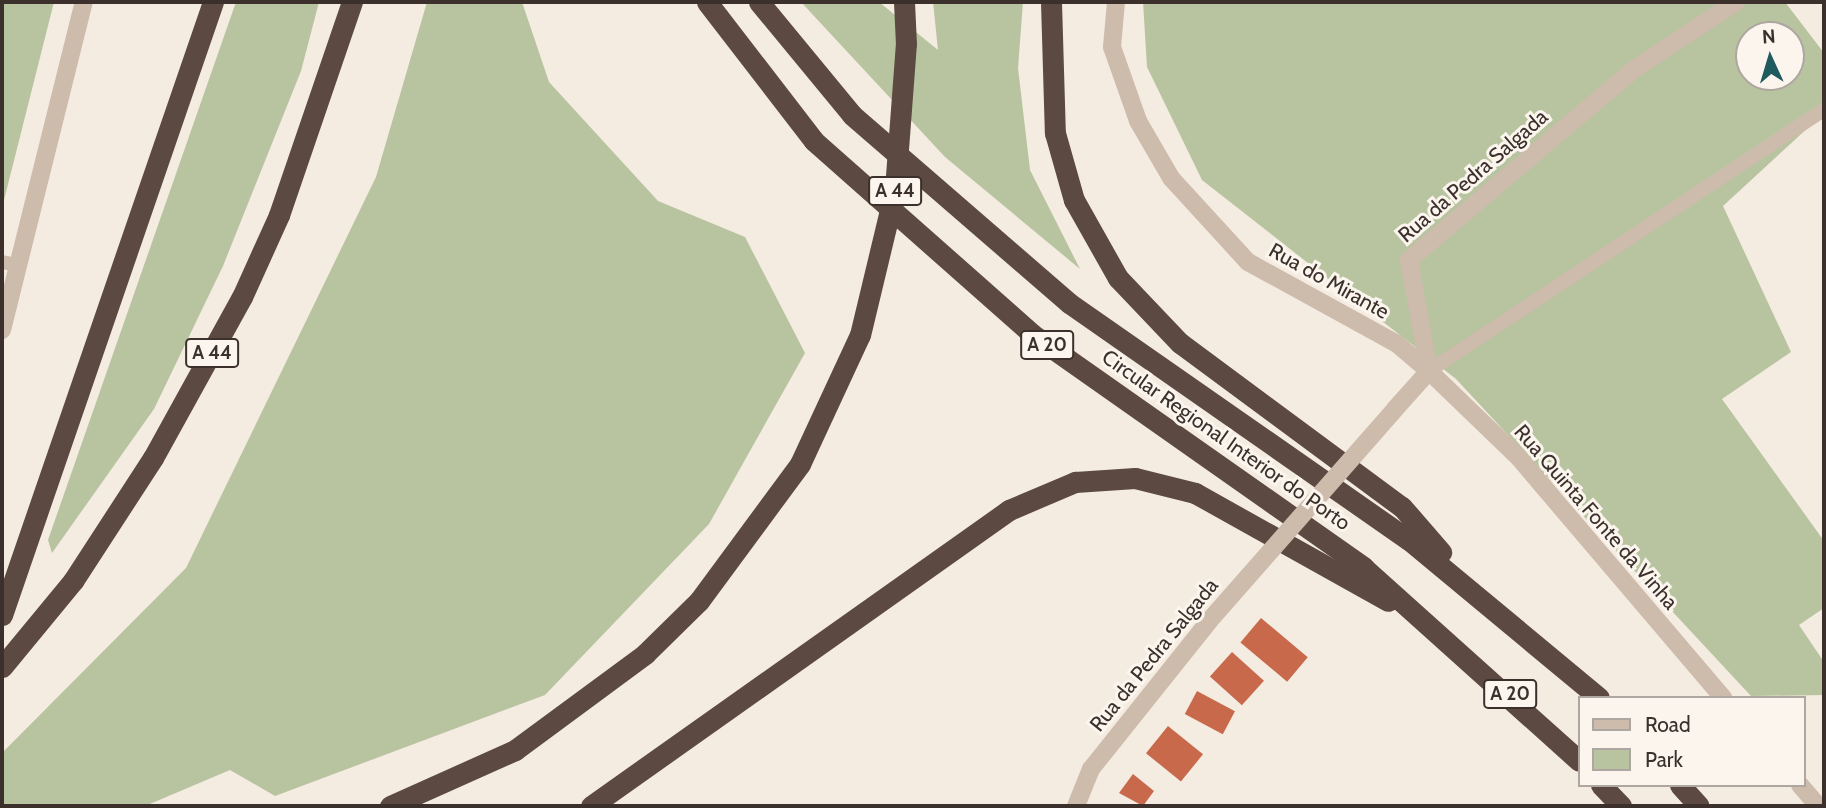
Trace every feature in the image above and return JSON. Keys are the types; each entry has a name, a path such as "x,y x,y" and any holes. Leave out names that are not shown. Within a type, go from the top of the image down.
{"highway":[{"path":"2,615 213,2"},
{"name":"A 44","path":"2,667 73,581 153,458 242,297 279,215 352,2"},
{"name":"Circular Regional Interior do Porto","path":"708,2 814,141 1032,334 1363,567 1438,631 1577,759"},
{"name":"Circular Regional Interior do Porto","path":"759,2 852,114 1069,303 1470,586 1597,696"},
{"name":"A 44","path":"390,806 515,750 645,654 699,601 800,464 860,335 895,189 906,44 904,2"},
{"path":"1051,2 1055,134 1074,200 1118,278 1180,343 1402,508 1470,586"},
{"path":"591,806 1009,510 1075,482 1135,478 1195,493 1438,631"},
{"path":"1603,787 1620,806"},
{"path":"1682,787 1699,806"}],"street":[{"path":"2,330 10,264 84,2"},
{"name":"Rua do Mirante","path":"1116,2 1112,47 1138,121 1171,178 1248,262 1397,344 1429,371"},
{"name":"Rua da Pedra Salgada","path":"1076,806 1091,769 1209,621 1429,371 1409,260 1633,70 1736,2"},
{"name":"Rua Quinta Fonte da Vinha","path":"1429,371 1519,458 1721,696"},
{"path":"1802,787 1818,806"}],"lane":[{"path":"1429,371 1824,110"}],"green space":[{"path":"2,2 54,2 2,208"},
{"path":"236,2 319,2 301,71 223,266 154,409 52,553 48,540"},
{"path":"427,2 522,2 549,82 658,201 745,237 805,353 709,524 545,695 275,796 230,770 145,806 2,806 2,753 186,568 376,177"},
{"path":"801,2 879,2 938,50 933,2 1023,2 1018,68 1030,170 1080,269 945,157"},
{"path":"1143,2 1785,2 1800,21 1735,21 1735,91 1805,91 1805,28 1824,53 1824,113 1723,206 1791,352 1722,399 1824,541 1824,608 1799,625 1824,662 1824,695 1751,696 1456,379 1202,180 1147,67"}],"building":[{"path":"1261,618 1308,657 1287,682 1240,643"},
{"path":"1232,652 1264,681 1242,705 1210,677"},
{"path":"1197,691 1235,711 1223,734 1185,714"},
{"path":"1168,726 1203,754 1181,782 1146,753"},
{"path":"1133,774 1154,791 1143,806 1119,793"}]}
